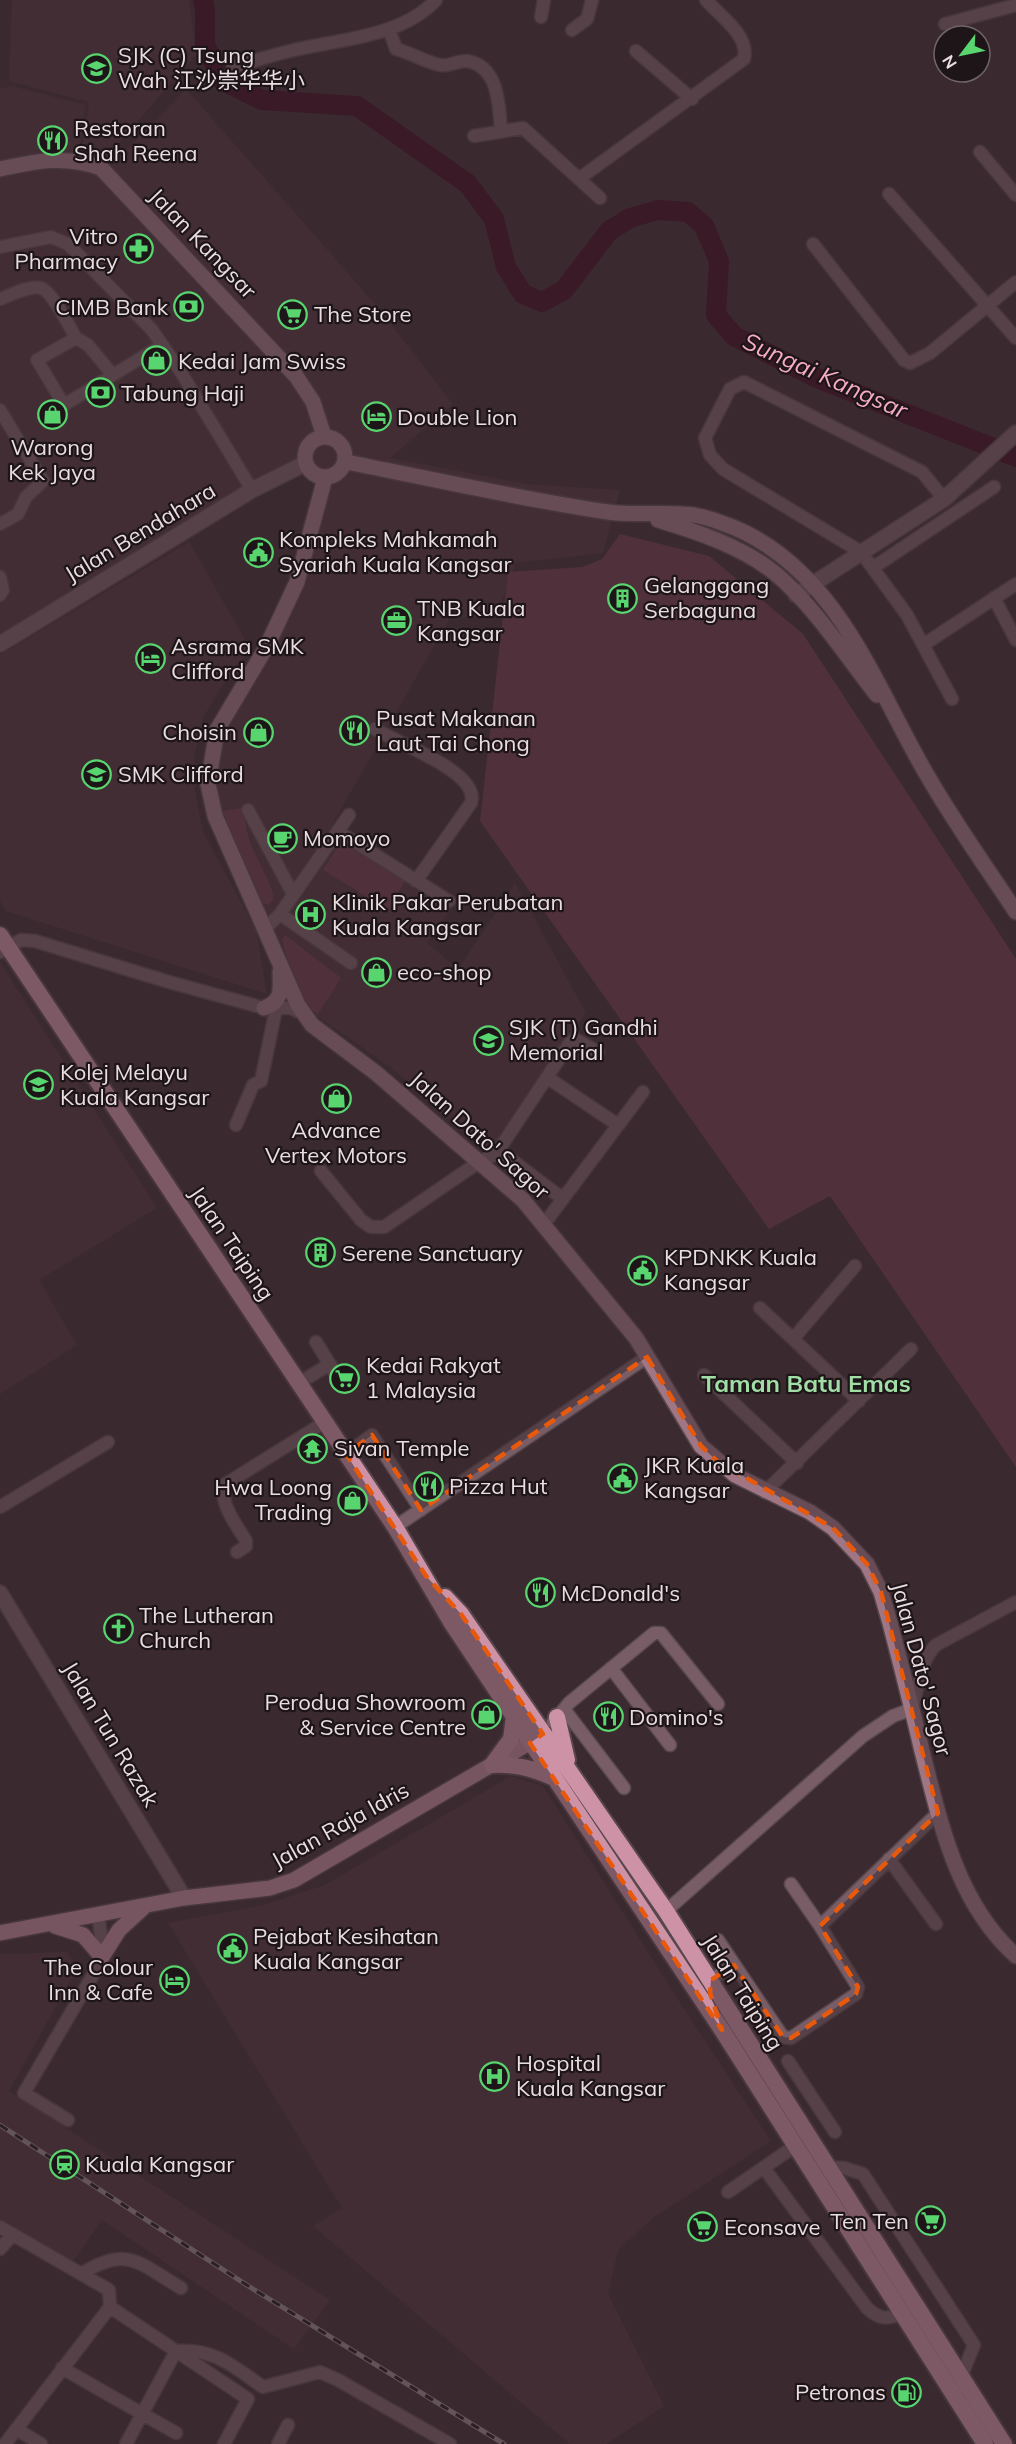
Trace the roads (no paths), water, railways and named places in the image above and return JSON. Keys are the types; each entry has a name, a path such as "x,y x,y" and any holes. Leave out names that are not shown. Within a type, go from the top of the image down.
{"highway":[{"name":"Jalan Taiping","path":"3,945 395,1527 426,1576 451,1622 514,1716 572,1776 666,1911 1004,2444"},
{"name":"Jalan Taiping","path":"426,1576 460,1614 537,1738 555,1779 722,2030 985,2444"},
{"path":"560,1713 572,1776"},
{"path":"492,1765 511,1739 514,1716"},
{"path":"492,1765 516,1764 532,1768 555,1779"},
{"path":"711,1980 710,1993 722,2030"}],"main road":[{"name":"Jalan Kangsar","path":"0,169 48,159 78,161 101,168 283,360 313,402 324,436"},
{"path":"324,436 341,444 346,462 338,473 325,478 313,474 306,463 309,445 324,436"},
{"path":"346,462 609,512 695,516 744,532 788,560 830,603 868,662 892,715 928,778 1016,912"},
{"name":"Jalan Dato' Sagor","path":"325,478 297,582 267,646 225,712 212,750 208,784 215,816 280,967 288,1009 376,1072 523,1200 636,1338 701,1446 735,1475 765,1492 810,1512 833,1528 867,1564 887,1612 938,1813 957,1872 985,1924 1016,1956"},
{"path":"641,515 686,529 734,548 776,574 796,595 892,715"},
{"path":"280,967 279,999 274,1005 288,1009"},
{"name":"Jalan Raja Idris","path":"0,1933 184,1898 270,1888 294,1880 537,1738"},
{"path":"49,1924 76,1930 91,1941 102,1957 119,1930 145,1906"}],"street":[{"path":"541,17 544,0"},
{"path":"572,30 587,19 592,0"},
{"path":"580,178 692,99 744,59 746,50 741,37 706,0"},
{"path":"233,67 288,51 389,29 434,1"},
{"path":"945,24 1016,5"},
{"path":"389,29 396,49 441,66 463,61 472,62 486,72 498,96 501,131"},
{"path":"636,51 692,99"},
{"path":"474,136 525,129 600,198"},
{"path":"980,152 1016,195"},
{"path":"889,194 1016,338"},
{"path":"0,247 51,237 68,244 152,330 252,490"},
{"path":"813,244 904,360 910,363 930,353 1016,282"},
{"path":"0,299 33,288 42,288 49,293 76,338 88,345 113,375"},
{"path":"76,338 37,360 64,405 162,345"},
{"path":"944,499 922,472 748,383 734,385 705,438 706,447 716,462 734,477 861,552 907,615 952,699"},
{"path":"0,410 43,481 26,497 18,514 0,524"},
{"path":"796,595 944,499 1016,433"},
{"name":"Jalan Bendahara","path":"0,644 252,490 306,463"},
{"path":"874,567 994,487"},
{"path":"0,577 3,590 0,596"},
{"path":"923,645 1016,584"},
{"path":"994,598 1016,640"},
{"path":"375,729 439,763 467,782 471,788 473,796 471,803 416,881"},
{"path":"248,810 293,894"},
{"path":"264,930 280,914 349,816"},
{"path":"339,832 449,902"},
{"path":"280,914 351,963"},
{"path":"3,945 21,940 35,941 288,1009 261,1081 253,1085 236,1125"},
{"path":"321,1171 361,1220 371,1227 384,1227 479,1162 496,1154 575,1039 598,1052"},
{"path":"548,1078 618,1125"},
{"path":"544,1224 643,1092"},
{"path":"496,1154 509,1158 563,1199"},
{"path":"793,1339 855,1266"},
{"path":"760,1308 859,1401"},
{"path":"316,1342 340,1381"},
{"path":"765,1492 911,1349"},
{"path":"395,1527 647,1357"},
{"path":"299,1383 330,1364"},
{"path":"704,1375 797,1463"},
{"path":"237,1552 246,1546 246,1541 228,1511 222,1494 224,1485 325,1422"},
{"path":"346,1454 372,1435 421,1510"},
{"path":"0,1507 108,1442"},
{"name":"Jalan Tun Razak","path":"0,1593 184,1898"},
{"path":"666,1911 863,1736 893,1716 912,1709 928,1653 936,1645 1016,1602"},
{"path":"537,1738 560,1713 654,1633 661,1634 718,1704"},
{"path":"611,1668 670,1745"},
{"path":"560,1713 624,1788"},
{"path":"820,1926 938,1813"},
{"path":"889,1859 936,1924"},
{"path":"718,1941 783,2037 791,2038 856,1994 858,1987 791,1884"},
{"path":"68,2120 24,2093 102,1957 104,1949 98,1915"},
{"path":"711,1980 734,1965"},
{"path":"788,2061 835,2132"},
{"path":"780,2094 801,2080"},
{"path":"728,2192 795,2146"},
{"path":"827,2167 844,2168 863,2174 974,2345 961,2377"},
{"path":"764,2168 867,2308 878,2318 887,2319 903,2313"},
{"path":"0,2227 109,2290 110,2307 5,2444"},
{"path":"0,2249 13,2234"},
{"path":"83,2273 103,2261 128,2258 181,2288"},
{"path":"110,2307 248,2398 224,2444"},
{"path":"176,2351 195,2350 211,2353 263,2387 320,2372 450,2444"},
{"path":"126,2444 176,2351"},
{"path":"62,2368 176,2433"},
{"path":"278,2444 288,2425"},
{"path":"16,2429 41,2444"}],"waterway":[{"name":"Sungai Kangsar","path":"203,0 205,45 223,81 262,100 357,106 468,184 494,219 506,267 523,294 542,302 564,290 609,231 630,218 658,210 688,212 704,226 719,261 716,315 734,336 817,378 1016,457"}],"railway":[{"path":"0,2125 253,2289 504,2444"}],"place":[{"name":"SJK (C) Tsung Wah 江沙崇华华小","path":"97,68"},
{"name":"Restoran Shah Reena","path":"53,141"},
{"name":"Vitro Pharmacy","path":"139,249"},
{"name":"CIMB Bank","path":"189,307"},
{"name":"The Store","path":"293,314"},
{"name":"Kedai Jam Swiss","path":"157,361"},
{"name":"Tabung Haji","path":"100,393"},
{"name":"Warong Kek Jaya","path":"52,415"},
{"name":"Double Lion","path":"376,417"},
{"name":"Kompleks Mahkamah Syariah Kuala Kangsar","path":"258,552"},
{"name":"Gelanggang Serbaguna","path":"623,598"},
{"name":"TNB Kuala Kangsar","path":"396,621"},
{"name":"Asrama SMK Clifford","path":"150,659"},
{"name":"Pusat Makanan Laut Tai Chong","path":"355,731"},
{"name":"Choisin","path":"258,732"},
{"name":"SMK Clifford","path":"97,774"},
{"name":"Momoyo","path":"282,838"},
{"name":"Klinik Pakar Perubatan Kuala Kangsar","path":"311,915"},
{"name":"eco-shop","path":"376,972"},
{"name":"SJK (T) Gandhi Memorial","path":"488,1040"},
{"name":"Kolej Melayu Kuala Kangsar","path":"39,1085"},
{"name":"Advance Vertex Motors","path":"336,1098"},
{"name":"Serene Sanctuary","path":"321,1253"},
{"name":"KPDNKK Kuala Kangsar","path":"643,1270"},
{"name":"Kedai Rakyat 1 Malaysia","path":"345,1378"},
{"name":"Sivan Temple","path":"313,1448"},
{"name":"JKR Kuala Kangsar","path":"623,1478"},
{"name":"Pizza Hut","path":"428,1486"},
{"name":"Hwa Loong Trading","path":"353,1500"},
{"name":"McDonald's","path":"540,1593"},
{"name":"The Lutheran Church","path":"118,1628"},
{"name":"Perodua Showroom & Service Centre","path":"487,1715"},
{"name":"Domino's","path":"608,1717"},
{"name":"Pejabat Kesihatan Kuala Kangsar","path":"232,1949"},
{"name":"The Colour Inn & Cafe","path":"174,1980"},
{"name":"Hospital Kuala Kangsar","path":"495,2076"},
{"name":"Kuala Kangsar","path":"64,2164"},
{"name":"Ten Ten","path":"930,2221"},
{"name":"Econsave","path":"703,2227"},
{"name":"Petronas","path":"907,2392"}],"district":[{"name":"Taman Batu Emas","path":"806,1384"}]}
